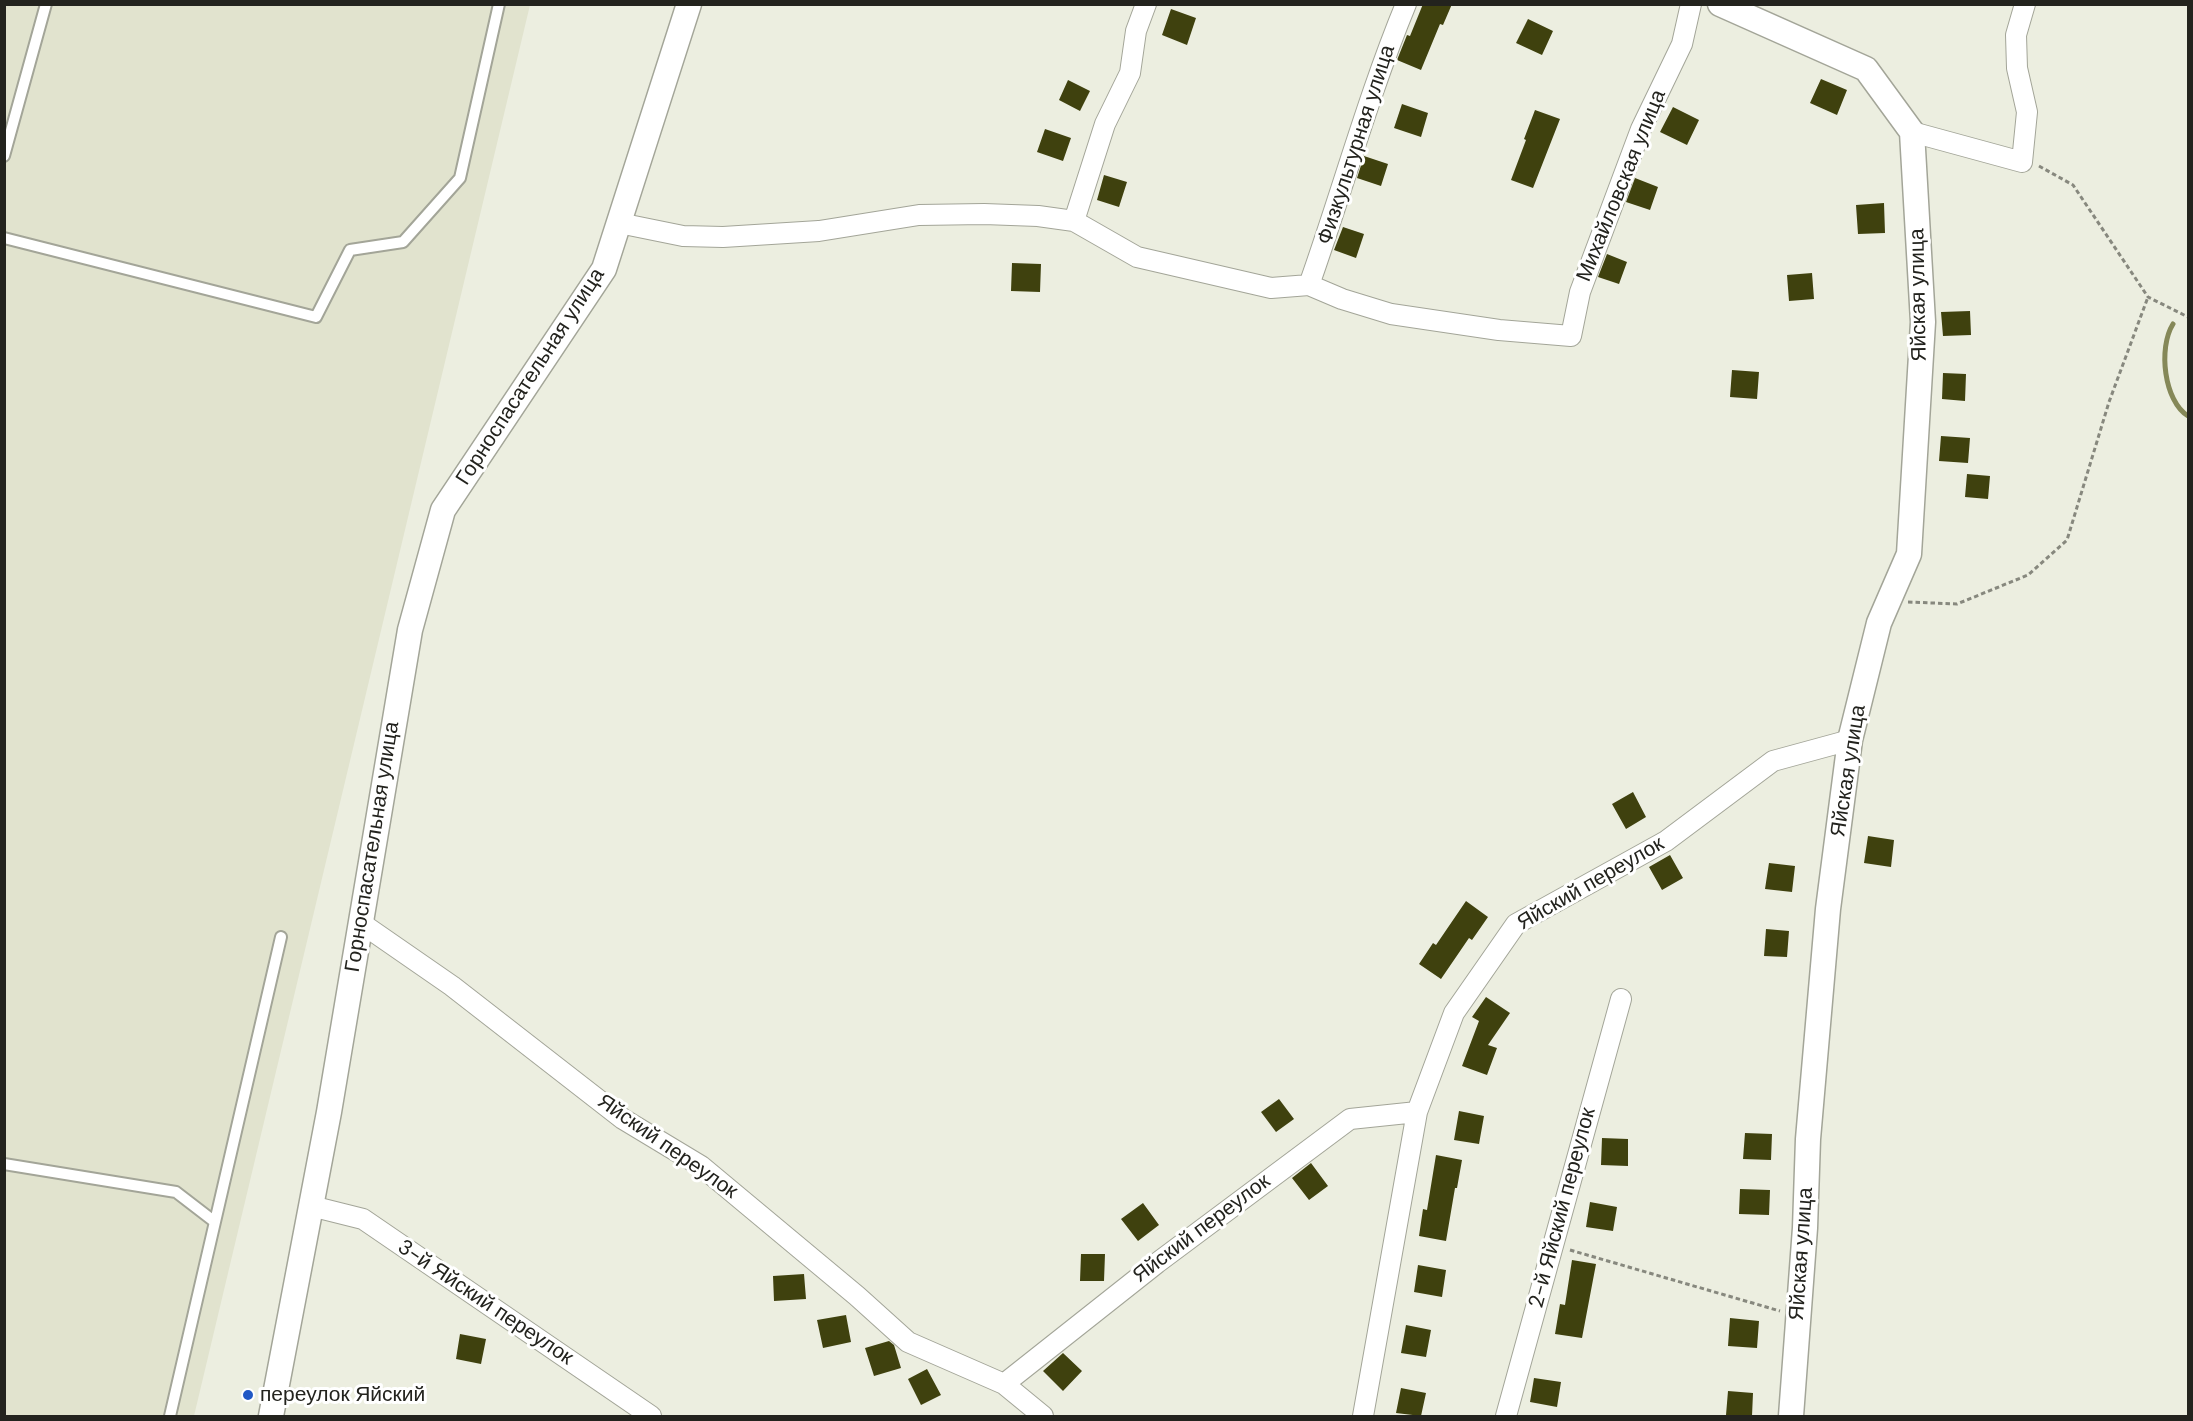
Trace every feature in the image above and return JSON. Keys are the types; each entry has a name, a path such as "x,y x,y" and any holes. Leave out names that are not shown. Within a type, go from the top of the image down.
{"street":[{"name":"Горноспасательная улица","path":"271,1416 311,1206 410,630 443,510 604,269 689,4"},
{"path":"1074,221 1105,124 1130,73 1136,31 1146,4"},
{"name":"Физкультурная улица","path":"1309,285 1381,65 1406,4"},
{"name":"Михайловская улица","path":"1309,285 1342,299 1391,314 1499,330 1571,336 1580,292 1641,129 1682,45 1691,4"},
{"path":"1720,4 1866,69 1912,132 2022,162 2027,112 2017,68 2016,35 2025,4"},
{"name":"Яйская улица","path":"1791,1416 1809,1139 1828,909 1850,740 1879,622 1909,554 1923,322 1912,132"},
{"path":"619,223 683,236 723,237 819,231 919,215 1038,216 1074,221 1137,258 1271,288 1309,285"},
{"name":"Яйский переулок","path":"1364,1416 1417,1112 1454,1013 1516,924 1666,841 1773,761 1850,740"},
{"name":"Яйский переулок","path":"361,923 452,986 623,1119 701,1166 858,1296 908,1342 1004,1384 1043,1416"},
{"name":"2-й Яйский переулок","path":"1506,1416 1621,999"},
{"name":"Яйский переулок","path":"1004,1384 1157,1263 1350,1119 1417,1112"},
{"name":"3-й Яйский переулок","path":"311,1206 363,1220 651,1416"}],"lane":[{"path":"4,156 46,4"},
{"path":"4,238 316,317 350,250 403,242 460,178 499,4"},
{"path":"170,1416 281,937"},
{"path":"4,1164 176,1192 215,1222"}],"path":[{"path":"2022,156 2073,185 2148,297 2188,317"},
{"path":"1888,602 1957,604 2028,574 2067,540 2109,402 2148,297"},
{"path":"1553,1245 1799,1317"}],"shaded area":[{"path":"5,5 530,5 194,1416 5,1416"}],"building":[{"path":"1423,4 1452,4 1443,25 1440,24 1421,70 1397,60"},
{"path":"1171,9 1196,18 1187,45 1162,35"},
{"path":"1528,19 1553,31 1542,55 1516,43"},
{"path":"1821,79 1847,90 1837,115 1810,103"},
{"path":"1068,80 1090,91 1080,111 1059,100"},
{"path":"1402,104 1428,113 1421,137 1394,128"},
{"path":"1673,107 1699,120 1687,145 1660,132"},
{"path":"1535,110 1560,119 1533,188 1511,180"},
{"path":"1045,129 1071,138 1063,161 1037,152"},
{"path":"1364,156 1388,164 1381,186 1357,178"},
{"path":"1104,175 1127,182 1119,207 1097,200"},
{"path":"1635,178 1658,187 1650,210 1626,202"},
{"path":"1884,203 1885,233 1858,234 1856,205"},
{"path":"1343,227 1364,234 1356,258 1334,250"},
{"path":"1607,254 1627,262 1619,284 1598,277"},
{"path":"1012,263 1041,264 1040,292 1011,291"},
{"path":"1812,273 1814,299 1789,301 1787,275"},
{"path":"1970,311 1971,335 1943,336 1941,312"},
{"path":"1732,370 1759,372 1757,399 1730,397"},
{"path":"1943,373 1966,374 1965,401 1942,399"},
{"path":"1941,436 1970,438 1968,463 1939,461"},
{"path":"1967,474 1990,476 1988,499 1965,497"},
{"path":"1633,792 1646,817 1626,829 1612,804"},
{"path":"1868,836 1894,840 1891,867 1864,863"},
{"path":"1670,855 1683,878 1662,890 1649,867"},
{"path":"1769,863 1795,866 1792,892 1765,889"},
{"path":"1466,901 1488,917 1472,940 1469,938 1441,979 1419,964 1433,943 1436,945"},
{"path":"1766,929 1789,931 1787,957 1764,956"},
{"path":"1486,997 1510,1013 1488,1045 1497,1048 1487,1075 1462,1066 1479,1021 1472,1017"},
{"path":"1279,1099 1294,1119 1276,1132 1261,1112"},
{"path":"1459,1111 1484,1116 1479,1144 1454,1140"},
{"path":"1745,1133 1772,1134 1771,1160 1743,1159"},
{"path":"1602,1138 1628,1139 1628,1166 1601,1165"},
{"path":"1436,1155 1462,1160 1446,1241 1419,1236 1423,1209 1427,1210"},
{"path":"1311,1163 1328,1186 1309,1200 1292,1178"},
{"path":"1740,1189 1770,1190 1769,1215 1739,1214"},
{"path":"1590,1202 1617,1207 1613,1231 1586,1227"},
{"path":"1143,1203 1159,1225 1138,1241 1121,1219"},
{"path":"1081,1254 1105,1254 1104,1281 1080,1281"},
{"path":"1572,1260 1596,1264 1582,1338 1555,1334 1560,1304 1565,1305"},
{"path":"1418,1265 1446,1270 1442,1297 1414,1292"},
{"path":"804,1274 806,1299 774,1301 773,1276"},
{"path":"846,1315 851,1342 823,1348 817,1320"},
{"path":"1730,1318 1759,1321 1757,1348 1728,1346"},
{"path":"1406,1325 1431,1330 1426,1357 1401,1353"},
{"path":"460,1334 486,1339 481,1364 456,1359"},
{"path":"889,1341 894,1345 901,1368 874,1376 865,1348"},
{"path":"1063,1353 1082,1371 1063,1391 1043,1371"},
{"path":"927,1369 941,1395 921,1405 908,1379"},
{"path":"1534,1378 1561,1382 1557,1407 1530,1402"},
{"path":"1401,1388 1426,1393 1421,1416 1396,1413"},
{"path":"1728,1391 1753,1393 1752,1416 1726,1415"}],"waterway":[{"path":"2173,324 2166,346 2166,373 2173,399 2188,416"}],"place":[{"name":"переулок Яйский","path":"248,1395"}]}
